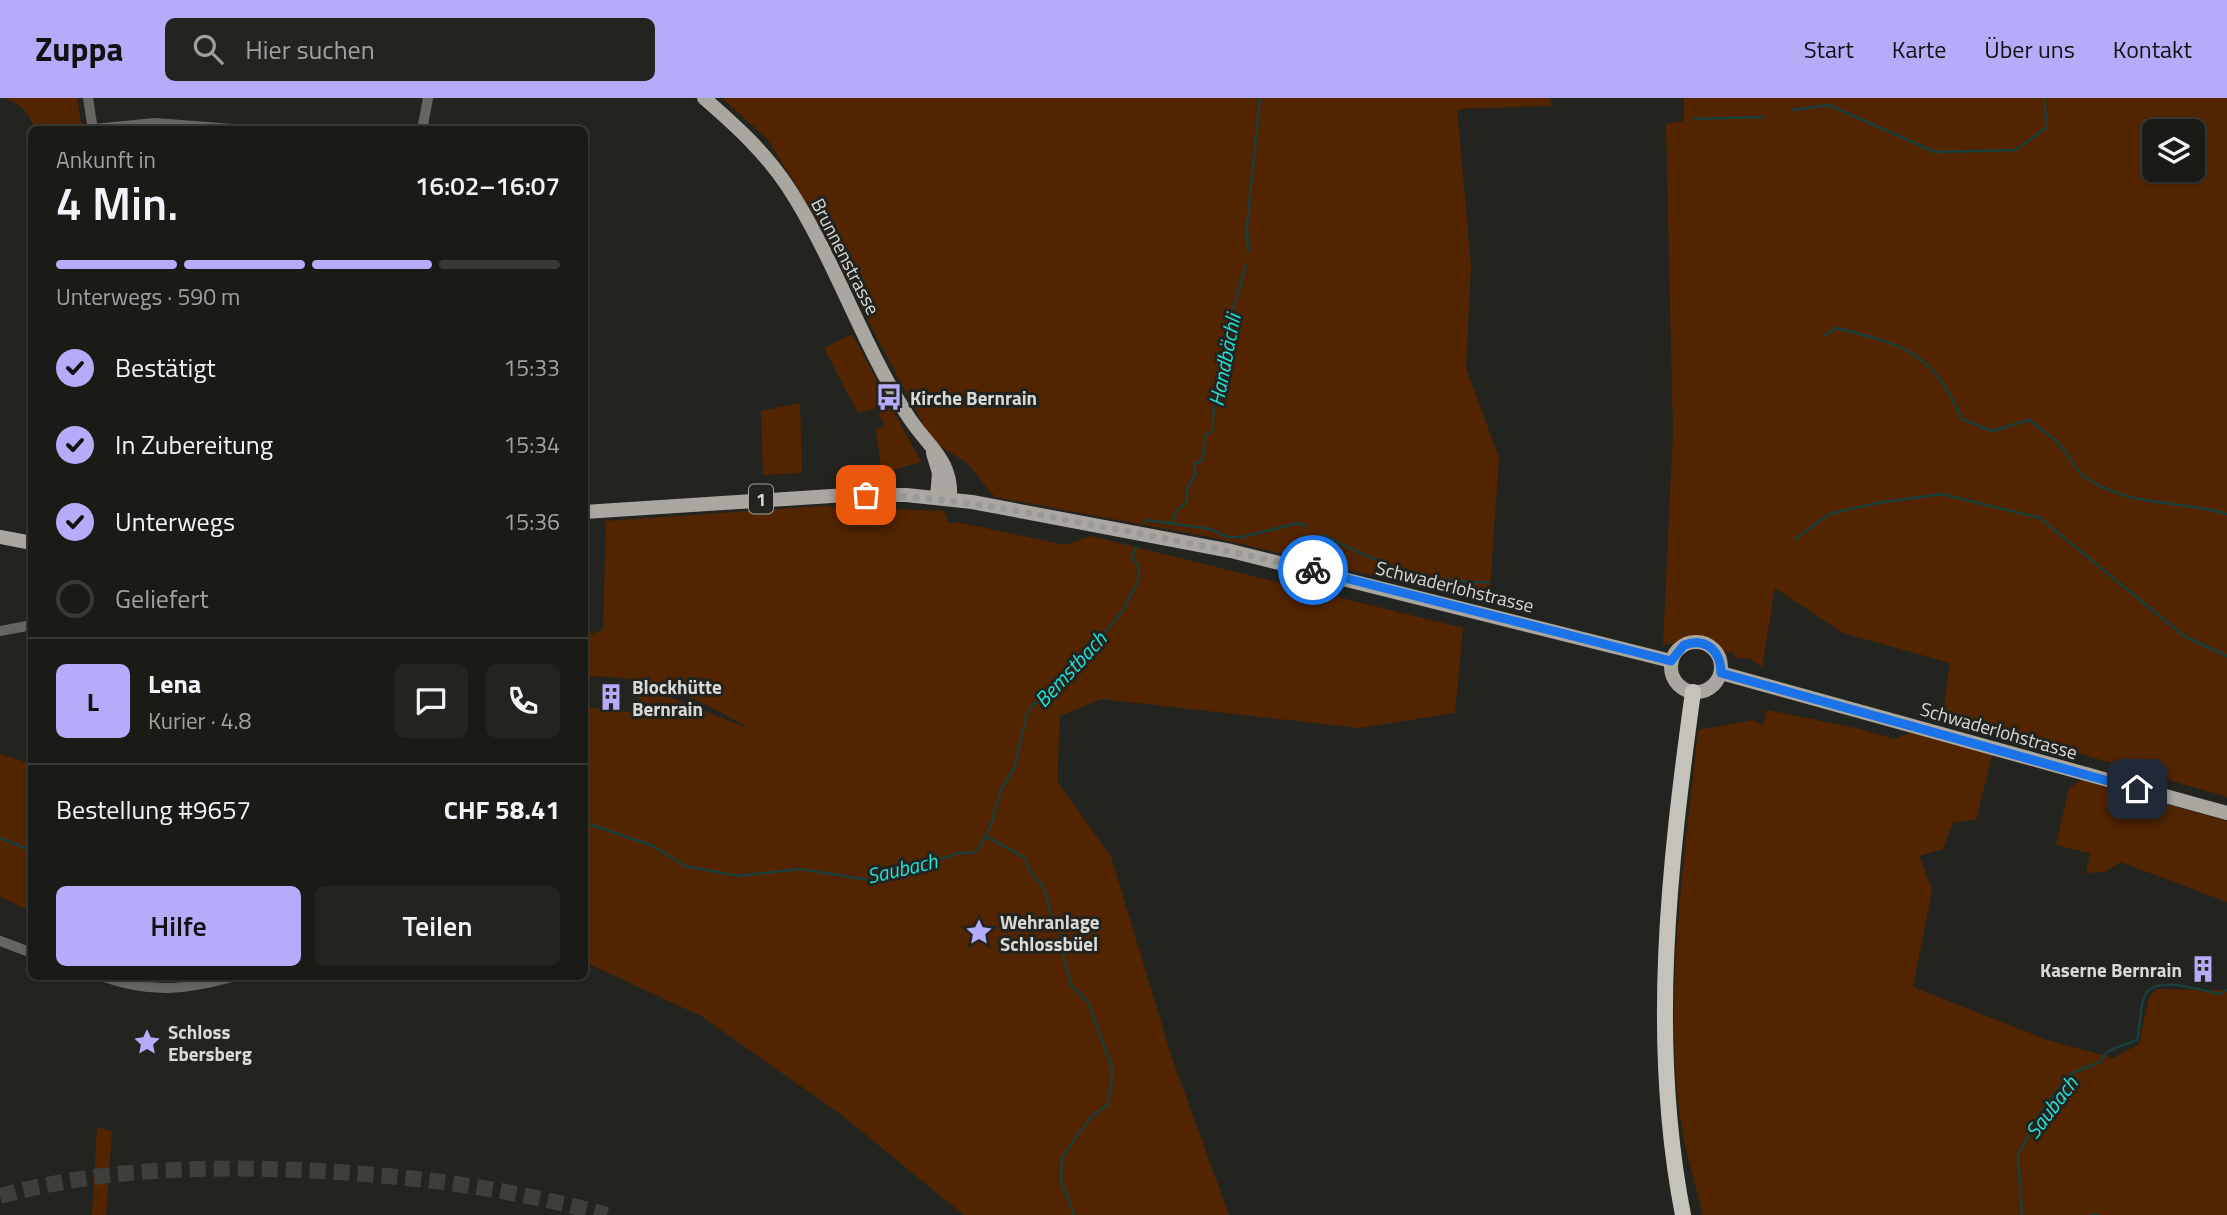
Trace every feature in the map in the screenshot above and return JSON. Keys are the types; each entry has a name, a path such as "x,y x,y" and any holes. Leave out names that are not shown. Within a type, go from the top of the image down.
{"highway":[{"path":"1683,1215 1663,1047 1663,980 1693,692"},
{"path":"1673,1147 1691,1215"}],"main road":[{"name":"Brunnenstrasse","path":"705,98 752,141 788,187 905,411 948,470 944,498"},
{"name":"1","path":"588,512 792,496 944,498"},
{"name":"Schwaderlohstrasse","path":"944,498 1231,551 1671,661"},
{"path":"0,537 28,542"},
{"path":"1698,642 1713,649 1719,656 1721,673 1707,690 1693,692 1678,685 1671,670 1671,661 1684,645 1698,642"},
{"name":"Schwaderlohstrasse","path":"1721,673 2227,813"}],"street":[{"path":"88,98 93,126"},
{"path":"423,126 428,98"},
{"path":"124,126 156,123 195,126"},
{"path":"0,631 28,626"},
{"path":"0,941 28,952"},
{"path":"118,980 161,990 187,989 221,980"}],"shaded area":[{"path":"0,98 77,98 82,126 32,126 27,112 11,101"},
{"path":"722,98 1550,98 1551,106 1457,109 1471,265 1466,368 1499,458 1489,603 1220,539 995,497 967,463 932,441 795,183 767,139"},
{"path":"1684,98 2227,98 2227,797 2064,749 2046,742 2043,737 2042,746 1942,721 1950,663 1843,633 1775,588 1762,667 1749,658 1738,659 1732,652 1725,653 1701,638 1663,645 1673,432 1666,124 1684,121"},
{"path":"852,334 921,462 882,473 876,430 884,426 877,408 858,413 824,348"},
{"path":"800,403 802,473 763,475 761,411"},
{"path":"821,506 944,511 948,523 957,522 1065,545 1091,536 1463,628 1455,713 1359,728 1101,699 1060,716 1057,781 1111,857 1172,1058 1229,1215 964,1215 839,1113 701,1016 588,963 588,707 628,712 647,688 750,729 692,698 671,690 629,679 588,677 588,635 603,630 606,521"},
{"path":"1767,710 1856,728 1894,739 1910,733 1992,755 1976,820 1953,822 1943,849 1919,856 1932,890 1913,987 2047,1040 2113,1058 2139,1044 2149,997 2157,989 2227,990 2227,1215 1703,1215 1681,1122 1674,1024 1682,877 1698,730 1753,720 1763,725"},
{"path":"0,754 28,763 28,910 0,897"},
{"path":"2082,780 2227,821 2227,902 2121,862 2104,872 2086,873 2090,853 2056,845 2069,788"},
{"path":"97,1127 112,1131 106,1215 92,1215"}],"waterway":[{"name":"Handbächli","path":"1248,252 1247,226 1260,98"},
{"path":"1792,110 1829,105 1935,152 2016,150 2047,127 2044,98"},
{"path":"1694,119 1763,117"},
{"name":"Handbächli","path":"1172,523 1177,510 1187,502 1187,489 1196,474 1194,464 1203,460 1205,436 1212,431 1215,396 1226,372 1223,345 1246,265"},
{"path":"1824,336 1836,328 1898,346 1913,354 1939,378 1962,419 1992,431 2029,420 2063,448 2082,475 2102,487 2137,498 2227,514"},
{"path":"1795,539 1829,514 1877,503 1942,494 2040,518 2184,636 2227,656"},
{"name":"Bemstbach","path":"1144,523 1147,520 1210,529 1228,537 1242,537 1299,523 1306,526"},
{"name":"Bemstbach","path":"1322,534 1360,553 1402,569 1444,580 1488,582"},
{"name":"Saubach","path":"588,823 653,846 685,866 739,876 799,869 869,880 898,865 925,865 958,853 978,850 990,827 1002,788 1014,768 1027,714 1032,705 1047,698 1053,685 1071,674 1124,609 1139,579 1139,567 1132,557 1136,547"},
{"name":"Saubach","path":"986,836 1025,858 1031,873 1044,887 1051,916 1061,929 1062,950 1071,985 1088,1002 1113,1070 1108,1104 1091,1117 1062,1157 1061,1180 1074,1215"},
{"name":"Saubach","path":"0,838 28,849"},
{"name":"Saubach","path":"2022,1215 2018,1155 2044,1107 2070,1074 2100,1062 2108,1051 2137,1040 2143,1000 2150,989 2169,985 2220,994 2227,990"},
{"name":"Saubach","path":"2090,1215 2098,1215"}],"tunnel":[{"path":"0,1196 74,1180 150,1171 302,1170 456,1184 532,1197 607,1215"}],"way so far":[{"path":"866,495 906,495 982,503 1231,551 1313,570"}],"place":[{"name":"Kirche Bernrain","path":"889,397"},
{"name":"Blockhütte Bernrain","path":"611,697"},
{"name":"Wehranlage Schlossbüel","path":"979,932"},
{"name":"Kaserne Bernrain","path":"2203,969"},
{"name":"Schloss Ebersberg","path":"147,1042"}],"route":[{"path":"1313,570 1671,661 1678,649 1690,642 1706,644 1719,656 1721,673 2137,789"}]}
